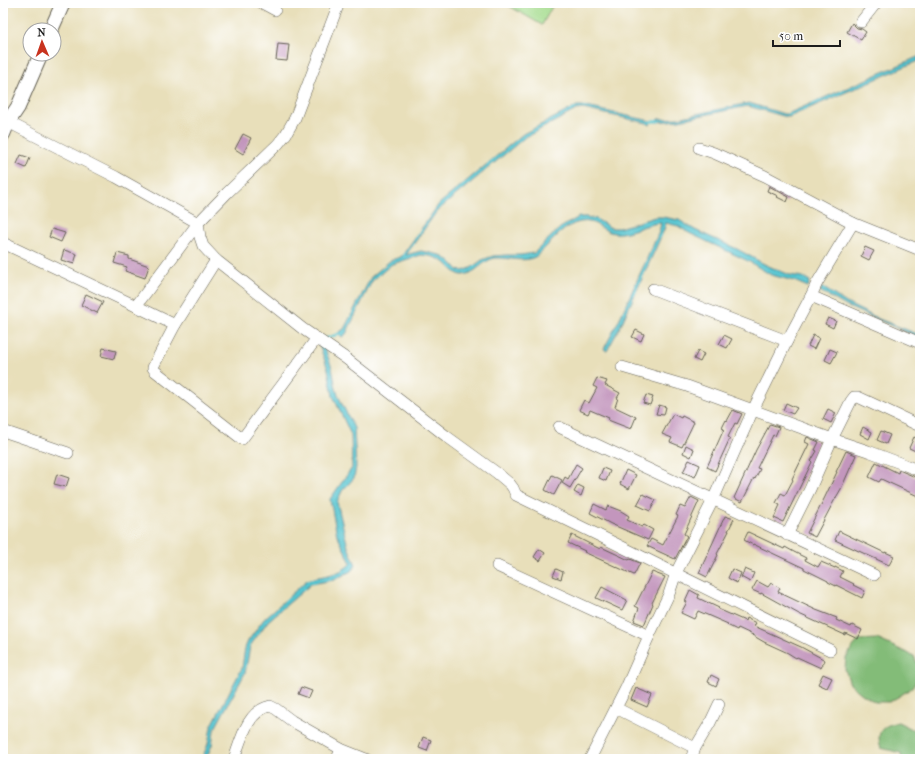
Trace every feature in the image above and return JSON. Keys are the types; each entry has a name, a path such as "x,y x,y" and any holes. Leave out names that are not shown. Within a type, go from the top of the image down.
{"main road":[{"path":"55,22 64,3"},
{"path":"6,128 18,107 38,62"}],"street":[{"path":"262,3 275,10"},
{"path":"136,306 198,223 278,144 286,134 295,118 339,3"},
{"path":"861,22 876,3"},
{"path":"6,128 116,177 198,223"},
{"path":"699,148 714,153 765,176 852,223 920,250"},
{"path":"198,223 200,238 203,246 216,260 510,484 516,495 830,650"},
{"path":"590,759 626,688 648,636 669,594 676,573 713,500 753,410 814,290 852,223"},
{"path":"3,243 175,325"},
{"path":"216,260 175,325 153,368 155,372 242,439 320,340"},
{"path":"653,290 787,341"},
{"path":"814,290 920,343"},
{"path":"622,367 687,386 920,471"},
{"path":"787,535 851,401 854,398 858,397 920,426"},
{"path":"559,427 874,576"},
{"path":"3,431 68,453"},
{"path":"497,566 648,636"},
{"path":"616,708 693,754 719,704"},
{"path":"234,759 245,730 256,713 263,707 270,706 339,754 366,759"}],"green space":[{"path":"504,3 554,3 542,25"},
{"path":"877,639 914,656 918,666 919,675 913,687 889,702 875,702 862,694 850,684 845,669 846,658 859,640"},
{"path":"898,722 920,733 920,759 902,759 901,753 881,748 879,738 881,730"}],"water":[{"path":"920,56 920,60 789,117 748,106 679,120 656,122 658,119 678,118 749,103 787,114"},
{"path":"577,106 651,121 650,125 647,123 583,109 576,110 524,138 437,211 406,255 421,251 440,255 451,262 458,270 463,271 471,268 482,260 493,256 534,253 560,228 579,217 596,219 611,228 619,228 655,217 663,217 679,220 695,230 737,249 766,265 790,275 803,277 810,281 808,287 794,281 771,275 748,261 689,233 678,226 666,223 621,325 607,351 604,349 619,320 659,232 661,223 649,225 632,231 614,233 591,222 580,222 565,229 535,257 526,260 500,258 491,259 468,274 460,275 441,260 426,255 421,255 392,264 371,283 346,334 342,337 338,333 344,329 371,277 391,260 401,257 439,204 523,134"},
{"path":"822,287 848,304 879,319 920,335 920,338 846,306 820,291"},
{"path":"318,342 323,343 332,368 336,389 354,428 356,467 354,478 342,491 337,502 348,547 356,565 351,571 334,580 311,584 268,621 250,646 245,673 214,730 212,745 206,759 202,759 208,744 211,727 242,668 245,648 248,641 264,619 307,580 336,573 351,563 337,535 330,499 352,468 351,435 333,396 328,369"}],"building":[{"path":"852,23 857,28 866,32 861,40 847,32"},
{"path":"278,44 289,45 287,61 276,60"},
{"path":"243,134 251,138 243,154 235,149"},
{"path":"21,155 30,158 26,168 17,164"},
{"path":"769,186 789,197 787,202 767,191"},
{"path":"52,229 65,233 61,242 49,237"},
{"path":"865,247 874,251 869,260 861,256"},
{"path":"64,250 77,254 74,264 61,260"},
{"path":"117,253 129,256 129,259 149,266 145,278 125,271 127,267 114,263"},
{"path":"86,294 103,302 97,313 81,305"},
{"path":"828,318 836,321 833,328 825,324"},
{"path":"636,330 644,334 641,341 632,337"},
{"path":"724,335 732,339 727,348 719,344"},
{"path":"813,335 819,338 814,349 808,346"},
{"path":"103,348 116,351 114,359 101,356"},
{"path":"830,349 837,352 831,363 825,360"},
{"path":"698,351 704,354 700,362 694,359"},
{"path":"597,378 607,381 605,385 620,393 615,407 636,417 631,429 608,420 609,418 590,410 588,414 579,410 584,400 589,403 597,388 593,386"},
{"path":"646,395 653,397 650,405 643,403"},
{"path":"786,403 797,408 793,414 783,410"},
{"path":"659,405 666,407 664,415 656,414"},
{"path":"828,409 836,413 831,423 823,419"},
{"path":"733,410 742,414 737,424 735,423 728,437 730,438 715,471 707,467 724,429 722,428"},
{"path":"673,414 681,418 682,416 694,422 682,447 670,442 672,438 662,434"},
{"path":"770,424 779,427 775,436 773,435 757,468 760,469 742,502 734,498 756,450"},
{"path":"863,427 872,432 869,439 860,434"},
{"path":"881,431 890,435 886,444 877,440"},
{"path":"807,437 819,442 815,450 817,451 783,522 774,518 780,505 776,503 781,493 785,495 793,480 792,479 809,444 805,442"},
{"path":"914,437 920,440 920,453 909,448"},
{"path":"686,445 694,449 691,457 683,453"},
{"path":"846,451 856,455 841,489 815,537 807,533"},
{"path":"689,460 700,465 695,477 683,472"},
{"path":"876,462 898,473 899,470 920,479 920,497 881,479 879,482 869,477"},
{"path":"576,464 582,468 570,488 562,483 565,477 568,479"},
{"path":"603,468 610,471 606,481 599,478"},
{"path":"626,470 636,475 629,489 620,484"},
{"path":"57,474 69,478 66,487 54,484"},
{"path":"552,475 562,480 554,495 545,490"},
{"path":"578,485 584,488 581,496 574,492"},
{"path":"643,494 656,500 650,511 637,505"},
{"path":"691,497 699,501 684,534 687,536 675,559 647,546 651,539 663,545 678,516 676,515 680,506 685,508"},
{"path":"594,504 606,510 608,506 621,511 629,516 627,520 642,527 644,525 653,530 648,540 590,513"},
{"path":"725,516 734,519 707,577 699,573"},
{"path":"839,531 894,556 889,565 835,540"},
{"path":"748,532 784,549 785,547 806,558 805,560 818,567 821,562 843,571 840,577 865,591 862,598 828,582 804,568 744,540"},
{"path":"572,535 600,549 601,547 629,560 630,559 640,563 634,575 568,543"},
{"path":"539,549 545,553 540,561 534,557"},
{"path":"556,569 563,572 561,579 553,576"},
{"path":"732,569 741,573 737,583 728,578"},
{"path":"745,569 754,573 750,582 741,577"},
{"path":"652,572 665,577 652,603 653,604 644,625 634,621 639,608 635,606"},
{"path":"757,581 768,587 771,583 780,588 778,592 837,618 836,620 851,627 852,625 862,630 858,639 845,633 845,635 799,614 761,593 752,590"},
{"path":"602,587 627,600 622,610 596,598"},
{"path":"690,590 699,595 698,598 719,608 718,609 745,621 746,618 756,623 754,626 801,647 825,660 821,668 797,657 796,658 753,635 738,628 737,630 727,625 728,624 698,611 694,619 681,613 687,602 685,601"},
{"path":"823,674 832,678 827,688 818,684"},
{"path":"711,675 719,679 716,686 708,682"},
{"path":"301,687 312,691 309,698 298,694"},
{"path":"636,688 652,695 647,707 631,700"},
{"path":"423,737 431,740 427,751 419,748"}],"waterway":[{"path":"648,122 659,121"},
{"path":"325,339 341,333"}]}
